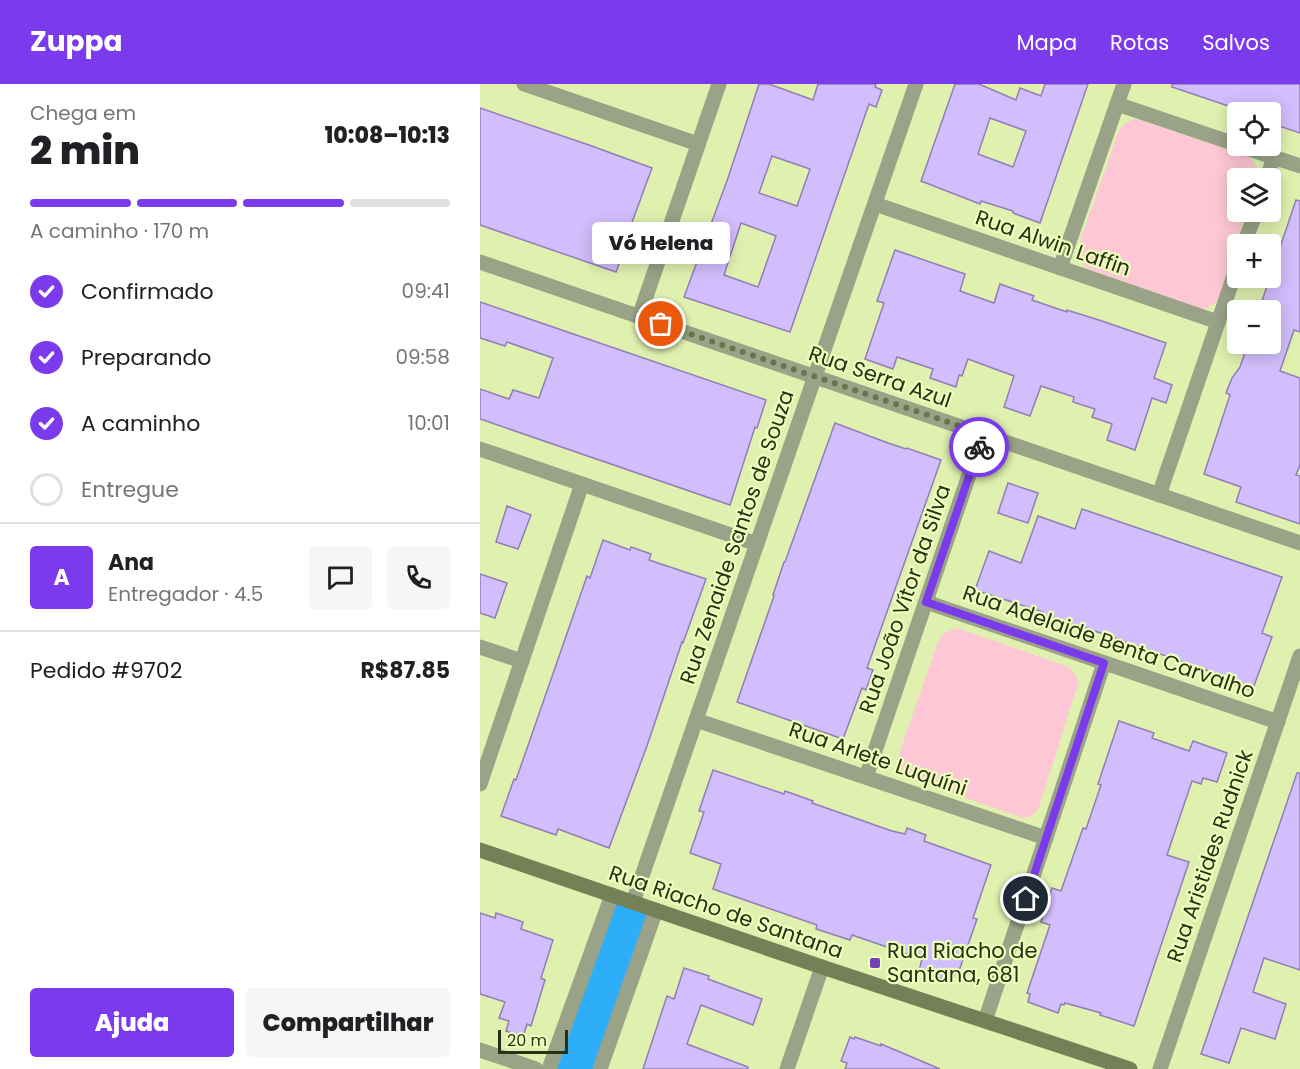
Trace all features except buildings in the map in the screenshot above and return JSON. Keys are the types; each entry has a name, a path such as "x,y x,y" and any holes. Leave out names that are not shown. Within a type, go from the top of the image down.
{"street":[{"path":"524,84 698,144"},
{"path":"639,317 719,84"},
{"name":"Rua Zenaide Santos de Souza","path":"633,902 916,84"},
{"path":"1060,268 1124,84"},
{"path":"1118,104 1227,141"},
{"path":"1271,156 1300,166"},
{"path":"1270,168 1274,157"},
{"name":"Rua Alwin Laffin","path":"875,204 1218,322"},
{"name":"Rua Serra Azul","path":"480,262 1300,543"},
{"path":"1160,495 1230,288"},
{"name":"Rua João Vítor da Silva","path":"866,777 983,434"},
{"path":"480,449 757,544"},
{"path":"480,784 582,484"},
{"name":"Rua Adelaide Benta Carvalho","path":"926,602 1278,722"},
{"path":"480,647 522,661"},
{"name":"Rua Aristides Rudnick","path":"1160,1069 1300,656"},
{"path":"985,1021 1104,663"},
{"name":"Rua Arlete Luquíni","path":"696,720 1046,838"},
{"name":"Rua Riacho de Santana","path":"480,850 1130,1069"},
{"path":"549,1069 612,895"},
{"path":"600,1069 656,910"},
{"path":"787,1069 822,967"},
{"path":"480,1050 536,1069"}],"shaded area":[{"path":"1140,120 1227,150 1227,156 1249,157 1256,167 1227,168 1227,222 1243,222 1239,234 1227,234 1227,273 1219,298 1206,308 1203,309 1091,270 1080,260 1079,244 1118,133 1129,121"},
{"path":"960,629 1069,667 1076,675 1078,684 1039,807 1028,817 1023,818 911,779 900,769 899,754 938,642 944,634"}],"waterway":[{"path":"575,1069 631,915"}],"way so far":[{"path":"661,324 983,434 979,447"}],"place":[{"name":"Vó Helena","path":"661,324"},
{"name":"Rua Riacho de Santana, 681","path":"875,963"}],"route":[{"path":"979,447 926,602 1104,663 1026,899"}]}
